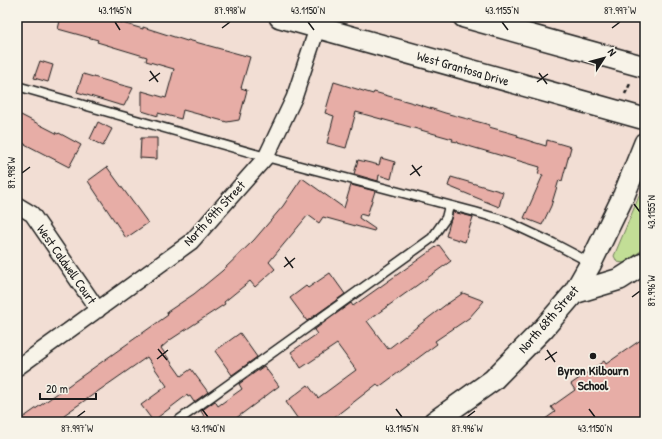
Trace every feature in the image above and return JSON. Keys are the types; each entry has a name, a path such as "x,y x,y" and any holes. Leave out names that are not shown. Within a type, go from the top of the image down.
{"street":[{"name":"West Grantosa Drive","path":"280,17 320,22 645,119"},
{"path":"464,17 645,67"},
{"name":"North 69th Street","path":"17,368 191,242 266,157 294,98 320,22"},
{"name":"North 68th Street","path":"434,422 493,380 544,328 574,293 591,263 624,195 645,143"},
{"name":"West Caldwell Court","path":"17,205 32,214 98,310"},
{"path":"574,293 620,279 645,263"}],"lane":[{"path":"17,86 266,157 506,221 591,263"},
{"path":"176,422 432,238 446,218 450,206"}],"path":[{"path":"623,97 630,84"}],"green space":[{"path":"645,182 645,248 624,263 617,262 614,256"}],"building":[{"path":"61,17 102,17 250,57 241,88 247,90 239,120 227,122 183,110 181,119 158,113 158,116 142,111 142,91 166,98 174,69 146,61 147,57 97,42 98,40 58,29"},
{"path":"40,61 53,65 48,82 34,78"},
{"path":"83,74 133,88 124,106 77,92"},
{"path":"334,82 373,94 374,92 490,125 489,127 518,135 517,137 546,146 547,140 571,147 562,181 559,180 551,206 542,225 524,218 543,175 538,174 540,167 458,143 452,141 453,139 356,112 346,148 327,143 334,116 325,113"},
{"path":"17,113 81,145 69,167 17,140"},
{"path":"98,122 112,129 103,146 90,139"},
{"path":"141,138 157,138 157,159 140,158"},
{"path":"381,158 395,162 391,179 379,175 378,181 354,174 358,160 379,165"},
{"path":"107,167 148,223 126,238 88,181"},
{"path":"451,177 503,192 499,207 448,186"},
{"path":"302,178 344,208 351,185 375,191 367,216 360,214 359,218 375,229 374,231 323,217 319,223 308,215 269,262 275,269 255,287 250,281 224,302 225,304 170,340 161,348 181,376 191,369 208,392 194,402 190,396 188,397 187,395 153,421 141,405 167,386 147,357 64,415 65,416 57,422 17,422 168,315 167,312 194,294 222,271 254,240 283,206"},
{"path":"453,212 473,217 465,242 446,236"},
{"path":"439,245 451,261 367,321 388,349 463,293 484,301 469,318 435,341 437,344 379,387 377,384 328,422 300,422 286,402 308,385 318,398 356,370 337,344 301,368 291,352 317,334 314,330 351,303 353,306"},
{"path":"330,273 345,294 307,321 290,298 306,286 308,288"},
{"path":"240,333 257,357 232,375 215,351"},
{"path":"645,337 645,422 541,422 555,412 551,407 575,390 571,384 604,361 606,364"},
{"path":"264,366 279,386 231,422 195,422 204,416 201,411 215,401 218,406 242,389 239,384"}],"place":[{"name":"Byron Kilbourn School","path":"593,356"}]}
